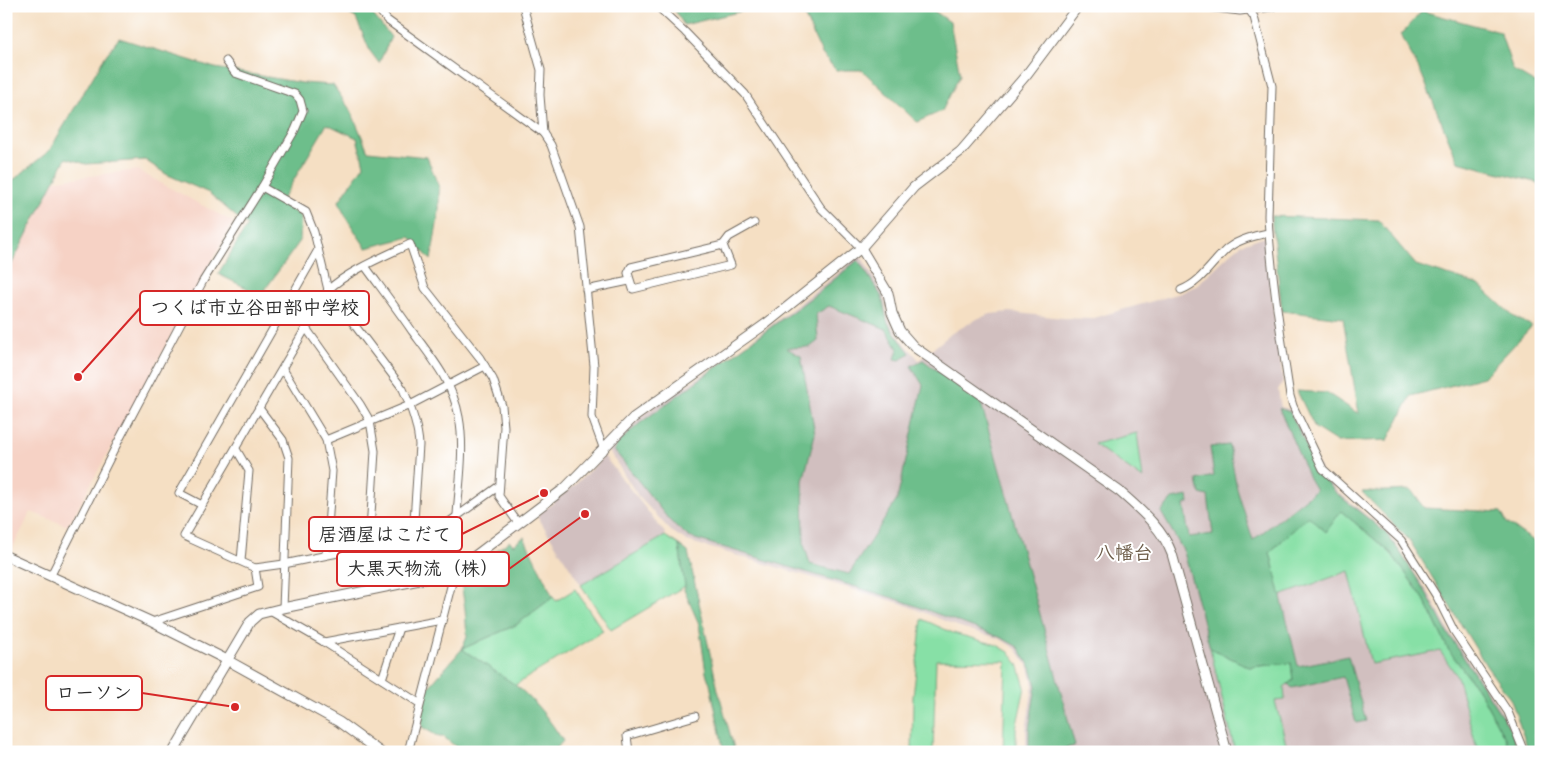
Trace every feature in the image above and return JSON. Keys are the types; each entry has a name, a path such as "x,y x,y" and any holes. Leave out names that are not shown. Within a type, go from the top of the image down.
{"street":[{"path":"376,6 387,20 542,133 551,145 580,227 594,366 592,416 604,450"},
{"path":"523,6 541,70 542,133"},
{"path":"657,6 745,94 821,208 861,248 888,292 892,314 900,331 914,346 1119,490 1156,527 1172,554 1227,752"},
{"path":"173,752 250,622 259,614 455,571 564,488 604,450 633,418 767,323 861,248 914,187 961,150 1027,74 1078,6"},
{"path":"1207,6 1230,10 1272,6"},
{"path":"1248,8 1254,17 1272,86 1268,233 1290,396 1307,438 1323,469 1401,540 1437,597 1454,631 1508,712 1521,740 1524,752"},
{"path":"52,575 119,440 204,281 262,187 304,111 300,100 295,94 235,73 226,61"},
{"path":"262,187 306,212 310,220 328,290 403,390 410,405 418,430 419,445 410,581"},
{"path":"723,245 731,266 633,289 628,273 631,267 723,245 729,237 754,224"},
{"path":"1181,290 1201,278 1228,248 1243,239 1268,233"},
{"path":"499,486 438,530 413,539 284,564 255,568 184,536 328,290 365,266 410,244 425,288 493,379 502,406 504,427 499,496 518,524"},
{"path":"202,505 179,493 318,250"},
{"path":"365,266 438,366 456,402 461,427 457,515"},
{"path":"586,290 630,281"},
{"path":"306,328 370,421 375,451 369,547"},
{"path":"326,440 410,405 485,366"},
{"path":"283,369 326,440 332,471 326,555"},
{"path":"260,408 283,440 289,458 282,608"},
{"path":"236,449 249,470 241,561"},
{"path":"6,556 52,575 228,660 339,722 380,752"},
{"path":"152,622 258,587 255,568"},
{"path":"408,752 455,571"},
{"path":"270,611 324,642 420,703"},
{"path":"324,642 442,620"},
{"path":"382,679 399,628"},
{"path":"629,752 627,736 695,716"}],"shaded area":[{"path":"137,170 233,222 68,526 31,512 11,551 6,549 6,242 34,183"},
{"path":"1262,237 1266,238 1283,381 1278,390 1281,407 1293,410 1322,473 1338,492 1387,532 1401,552 1430,595 1449,631 1512,728 1521,752 1026,752 1026,730 1033,685 1029,668 1016,649 1000,639 957,626 903,604 687,541 671,531 638,496 609,451 638,419 656,405 727,359 837,274 857,256 862,258 884,295 888,318 901,339 919,360 952,333 979,318 991,314 1009,312 1090,319 1181,293 1197,285 1242,244"},
{"path":"604,456 665,533 665,536 581,585 537,516 576,484"}],"green space":[{"path":"328,6 366,6 391,37 379,63 370,51 356,18 344,11"},
{"path":"672,6 763,6 684,25"},
{"path":"800,6 927,6 950,22 960,75 942,111 917,122 862,70 836,70 822,54"},
{"path":"1422,11 1500,32 1513,70 1535,83 1541,79 1541,190 1539,183 1458,162 1422,75 1401,35"},
{"path":"119,38 215,68 302,83 333,85 351,111 368,151 427,157 439,187 439,212 431,260 410,237 366,248 347,218 339,201 364,165 357,138 327,124 280,203 301,216 300,241 261,295 218,274 247,226 209,193 166,174 145,160 86,164 66,158 6,275 6,186 49,151 106,55"},
{"path":"1271,216 1378,220 1416,265 1479,285 1514,317 1532,326 1484,377 1411,396 1388,440 1337,442 1315,428 1297,391 1327,393 1359,414 1343,318 1282,311"},
{"path":"858,260 882,297 887,321 910,353 900,360 895,359 898,349 886,329 829,306 816,314 818,341 810,347 786,348 801,356 815,434 803,481 804,544 810,564 849,574 897,500 923,385 911,366 923,360 981,403 1075,746 1048,752 1029,752 1029,729 1036,686 1031,668 1018,647 1002,638 900,600 689,537 670,521 614,450 618,443 639,424 819,292"},
{"path":"1279,408 1290,412 1319,473 1336,493 1385,532 1400,552 1427,594 1447,632 1511,730 1519,752 1509,752 1506,740 1481,694 1448,649 1424,599 1391,553 1341,511 1326,532 1308,516 1270,552 1298,666 1348,656 1366,721 1356,723 1343,677 1292,688 1288,684 1293,680 1291,663 1249,667 1210,648 1184,552 1161,512 1172,499 1188,496 1189,503 1184,505 1189,537 1213,534 1208,496 1200,494 1197,480 1214,476 1210,447 1229,445 1237,489 1253,540 1316,490"},
{"path":"1137,433 1143,479 1094,444"},
{"path":"1411,490 1424,508 1501,512 1507,523 1541,546 1541,752 1529,752 1511,700 1487,667 1410,541 1362,492"},
{"path":"1340,510 1391,553 1424,599 1448,649 1481,694 1506,740 1509,752 1478,752 1457,676 1440,651 1371,664 1349,571 1280,596 1270,552 1309,515 1326,532"},
{"path":"665,536 679,545 685,586 611,630 581,585"},
{"path":"524,537 553,597 516,625 462,649 467,637 460,575 510,541 513,545"},
{"path":"679,545 688,552 718,690 735,752 724,752 706,673 699,624 684,590"},
{"path":"575,589 603,631 515,685 462,649 516,625 553,597 556,601"},
{"path":"922,619 953,633 997,645 1009,652 1018,664 1025,687 1016,729 1016,752 1003,752 1006,661 936,660 933,752 912,752 913,697"},
{"path":"1210,648 1250,667 1291,663 1293,680 1284,687 1285,700 1275,701 1287,747 1299,745 1301,752 1235,752"},
{"path":"462,649 514,684 535,703 563,741 553,752 462,752 444,737 439,737 422,727 421,719 428,688"}],"place":[{"name":"つくば市立谷田部中学校","path":"78,377"},
{"name":"居酒屋はこだて","path":"544,493"},
{"name":"大黒天物流（株）","path":"585,514"},
{"name":"ローソン","path":"235,707"}],"district":[{"name":"八幡台","path":"1124,553"}]}
